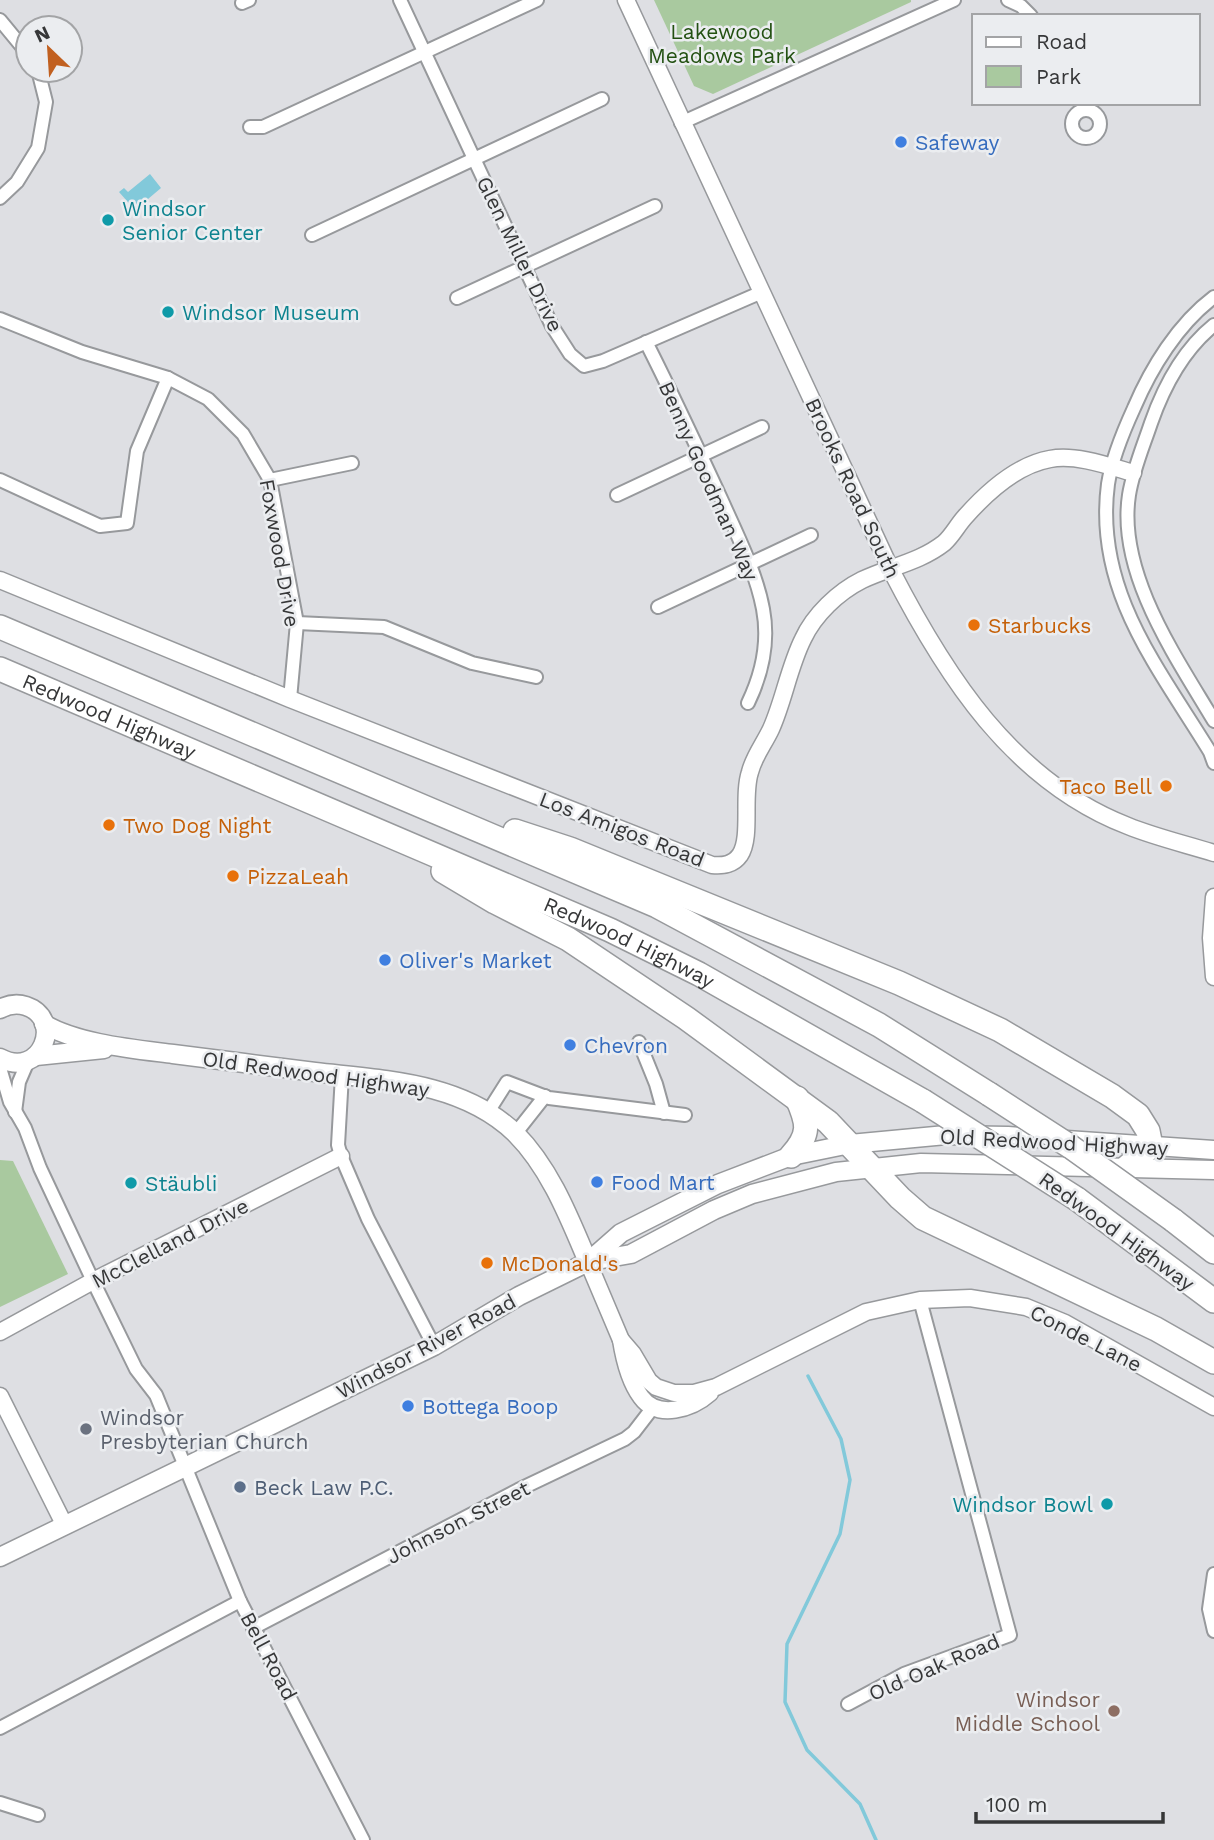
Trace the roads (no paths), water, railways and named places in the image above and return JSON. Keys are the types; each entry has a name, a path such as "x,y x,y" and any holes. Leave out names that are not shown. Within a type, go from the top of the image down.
{"highway":[{"name":"Redwood Highway","path":"0,626 657,906 879,1026 989,1094 1071,1147 1214,1252"},
{"name":"Redwood Highway","path":"0,668 610,930 699,974 923,1101 1077,1199 1214,1301"},
{"path":"386,789 570,849 899,983 1000,1030 1112,1096 1138,1115 1148,1131 1151,1146 1126,1168"},
{"path":"362,824 495,902 568,939 686,1018 828,1122 900,1198 923,1218 1156,1329 1214,1362"},
{"path":"791,1156 802,1145 806,1132 806,1118 797,1098"}],"main road":[{"name":"Old Redwood Highway","path":"0,1009 15,1004 24,1005 38,1014 44,1024 65,1036 125,1048 418,1086 465,1100 488,1112 515,1133 543,1168 588,1262"},
{"path":"32,1058 45,1041 44,1024"},
{"name":"Old Redwood Highway","path":"0,1058 10,1063 63,1052 125,1048"},
{"name":"Old Redwood Highway","path":"588,1262 621,1233 718,1184 791,1156 850,1144 902,1138 1008,1136 1213,1148"},
{"name":"Old Redwood Highway","path":"588,1262 631,1254 714,1210 752,1194 836,1172 921,1163 1214,1170"},
{"name":"Windsor River Road","path":"0,1557 434,1346 510,1301 588,1262"}],"street":[{"name":"Glen Miller Drive","path":"400,0 552,326 570,354 584,366 603,362 762,292"},
{"path":"250,127 263,127 537,0"},
{"name":"Brooks Road South","path":"626,0 891,570 921,629 959,686 1003,741 1034,770 1066,794 1126,826 1214,853"},
{"path":"681,123 954,0"},
{"path":"1008,0 1021,6 1029,14"},
{"path":"0,20 14,37"},
{"path":"0,198 17,182 38,148 46,102 42,84"},
{"path":"312,235 602,99"},
{"path":"457,298 655,206"},
{"path":"1214,297 1186,324 1148,375 1121,438 1112,467 1108,484 1106,532 1120,595 1136,633 1210,752 1214,763"},
{"name":"Foxwood Drive","path":"0,319 82,352 168,378 208,399 243,434 271,480 296,623 290,699"},
{"path":"1214,325 1200,336 1184,356 1160,400 1133,473 1129,498 1129,541 1146,596 1166,640 1214,721"},
{"name":"Benny Goodman Way","path":"646,342 750,564 763,609 763,659 757,686 748,703"},
{"path":"0,480 100,526 127,523 137,452 168,378"},
{"path":"617,495 762,428"},
{"name":"Los Amigos Road","path":"0,580 290,699 712,865 723,866 738,857 743,849 746,838 745,792 750,772 757,752 770,730 803,637 836,597 861,581 920,557 944,542 982,498 1023,470 1051,459 1095,461 1133,473"},
{"path":"271,480 352,463"},
{"path":"658,607 811,536"},
{"path":"296,623 384,627 472,663 536,677"},
{"path":"1214,897 1211,938 1214,977"},
{"path":"639,1042 664,1113"},
{"path":"15,1112 19,1082 32,1058"},
{"name":"Bell Road","path":"0,1068 5,1091 25,1128 40,1168 93,1281 136,1368 156,1395 240,1601 363,1840"},
{"path":"342,1075 338,1145 341,1156 368,1219 434,1346"},
{"path":"488,1112 507,1082 545,1096 685,1115"},
{"path":"515,1133 545,1096"},
{"name":"McClelland Drive","path":"0,1332 93,1281 341,1156"},
{"name":"Conde Lane","path":"588,1262 621,1340 624,1360 641,1398 654,1406 671,1410 689,1406 716,1387"},
{"name":"Conde Lane","path":"621,1340 634,1354 649,1381 674,1393 694,1393 716,1387 866,1312 920,1300 970,1298 1026,1307 1065,1322 1214,1407"},
{"name":"Old Oak Road","path":"848,1704 904,1674 1010,1635 920,1300"},
{"path":"0,1396 64,1524"},
{"name":"Johnson Street","path":"253,1628 518,1490 625,1439 634,1432 654,1406"},
{"path":"1214,1574 1209,1609 1214,1631"},
{"path":"0,1728 240,1601"},
{"path":"0,1804 38,1815"}],"water":[{"path":"150,174 161,188 135,210 119,192 124,188 128,192"}],"waterway":[{"path":"808,1376 841,1439 850,1480 840,1534 787,1644 785,1702 807,1750 860,1804 876,1840"}],"place":[{"name":"Safeway","path":"901,142"},
{"name":"Windsor Senior Center","path":"108,220"},
{"name":"Windsor Museum","path":"168,312"},
{"name":"Starbucks","path":"974,625"},
{"name":"Taco Bell","path":"1166,786"},
{"name":"Two Dog Night","path":"109,825"},
{"name":"PizzaLeah","path":"233,876"},
{"name":"Oliver's Market","path":"385,960"},
{"name":"Chevron","path":"570,1045"},
{"name":"Food Mart","path":"597,1182"},
{"name":"Stäubli","path":"131,1183"},
{"name":"McDonald's","path":"487,1263"},
{"name":"Bottega Boop","path":"408,1406"},
{"name":"Windsor Presbyterian Church","path":"86,1429"},
{"name":"Beck Law P.C.","path":"240,1487"},
{"name":"Windsor Bowl","path":"1107,1504"},
{"name":"Windsor Middle School","path":"1114,1711"}],"park label":[{"name":"Lakewood Meadows Park","path":"722,43"}]}
